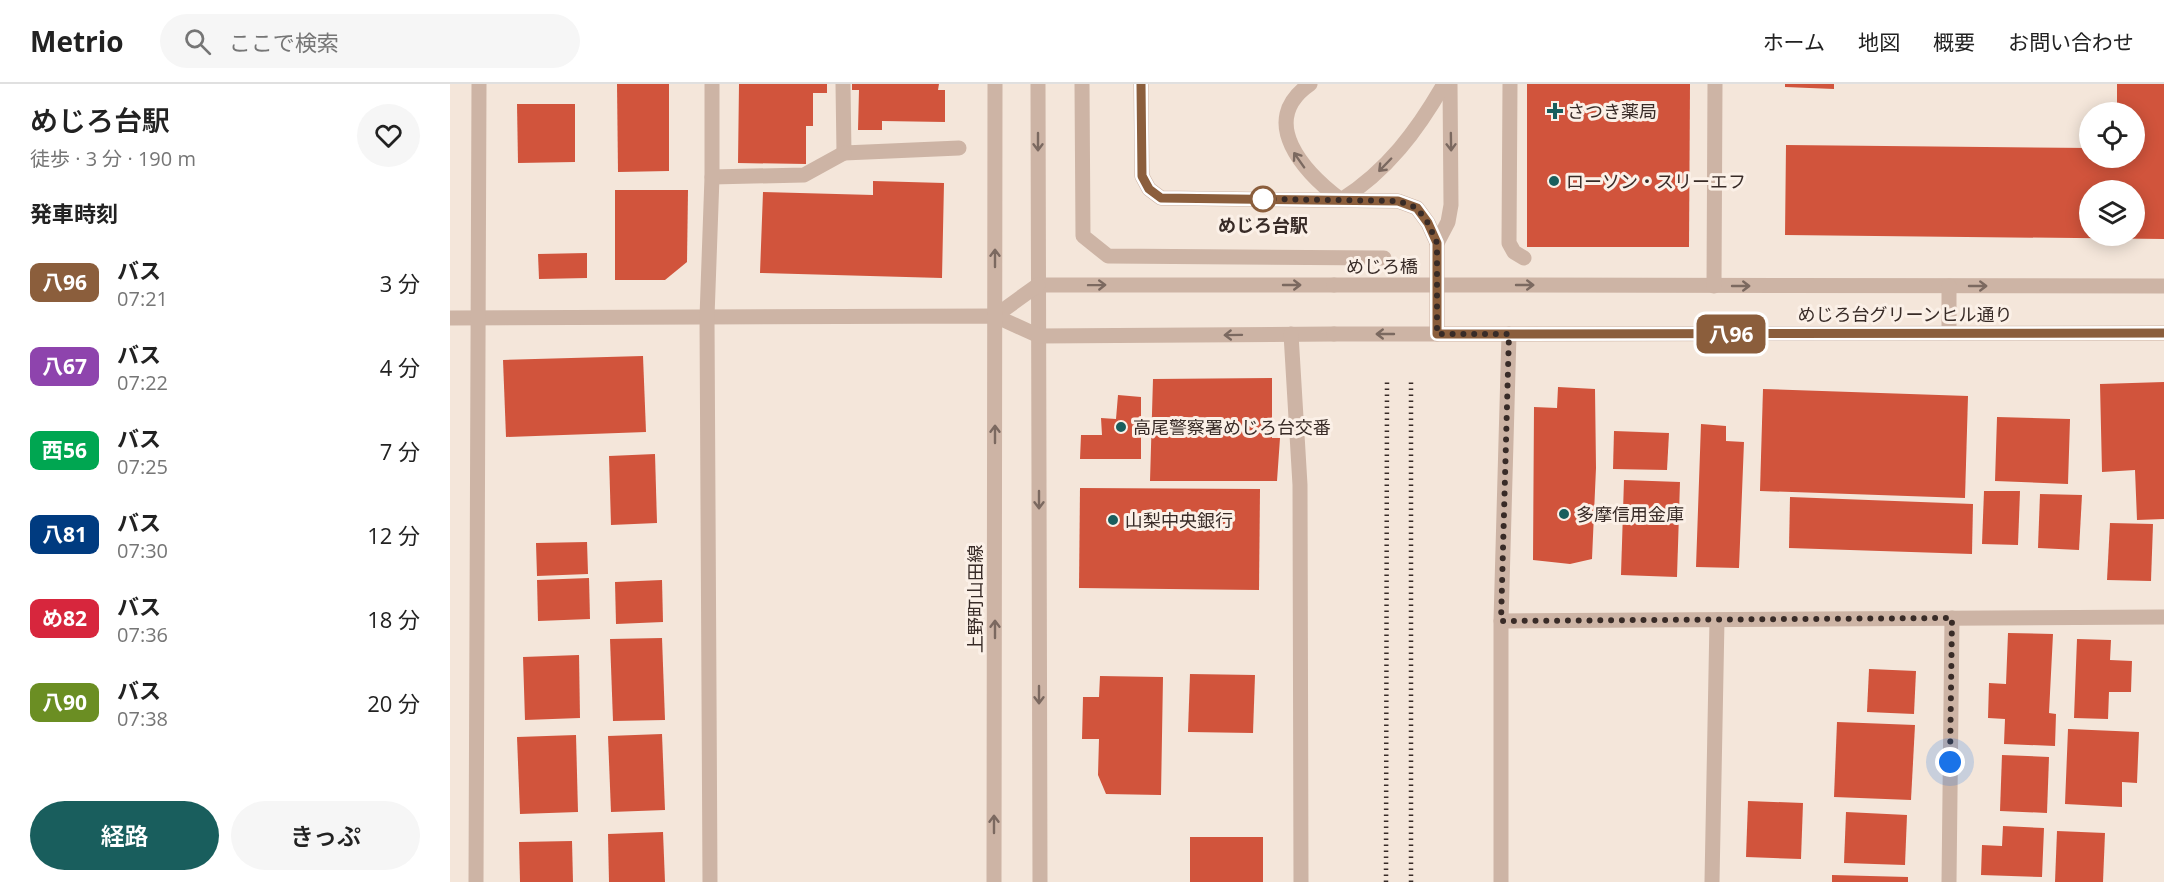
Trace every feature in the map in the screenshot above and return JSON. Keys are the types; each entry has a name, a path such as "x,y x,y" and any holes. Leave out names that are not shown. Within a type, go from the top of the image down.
{"street":[{"path":"476,882 479,84"},
{"path":"710,882 707,317 712,177 712,84"},
{"path":"843,84 844,153"},
{"name":"上野町山田線","path":"994,882 995,84"},
{"path":"1038,84 1040,882"},
{"path":"1082,84 1083,236 1108,256 1384,258"},
{"path":"450,318 995,316 1039,336 1437,334 1437,243 1428,223 1417,208 1398,201 1161,198 1149,189 1142,176 1141,84"},
{"path":"1310,84 1301,90 1289,105 1286,124 1291,147 1309,174 1341,200"},
{"path":"1341,200 1378,173 1399,151 1418,127 1444,84"},
{"path":"1437,243 1449,222 1451,205 1450,84"},
{"path":"1510,84 1509,243 1514,252 1524,258"},
{"path":"1714,84 1714,286"},
{"path":"712,177 804,176 844,153 959,148"},
{"path":"995,316 1038,285"},
{"name":"めじろ橋","path":"1038,285 1467,285"},
{"name":"めじろ台グリーンヒル通り","path":"1467,285 2164,286"},
{"path":"1949,286 1949,333"},
{"name":"めじろ台グリーンヒル通り","path":"1437,334 2164,333"},
{"path":"1292,334 1300,485 1301,882"},
{"path":"1501,882 1501,621 1509,334"},
{"path":"1501,621 2164,617"},
{"path":"1949,882 1952,618"},
{"path":"1712,882 1717,620"}],"building":[{"path":"617,84 669,84 669,171 618,172"},
{"path":"739,84 827,84 827,93 813,93 813,126 806,126 806,164 738,163"},
{"path":"852,84 939,84 938,90 945,90 945,122 882,121 882,130 858,130 859,90 852,90"},
{"path":"1527,84 1690,84 1689,247 1527,247"},
{"path":"1785,84 1834,84 1834,89 1785,87"},
{"path":"2117,84 2164,84 2164,239 2145,239 2145,180 2079,180 2079,238 1785,235 1786,145 2079,148 2079,168 2145,168 2145,102 2117,102"},
{"path":"517,104 575,104 575,162 518,163"},
{"path":"873,181 944,183 942,278 760,273 763,192 873,195"},
{"path":"615,190 688,190 687,262 665,280 615,280"},
{"path":"587,253 587,278 539,279 538,254"},
{"path":"643,356 646,432 506,437 503,360"},
{"path":"1272,378 1272,438 1280,438 1277,481 1150,481 1153,379"},
{"path":"2164,382 2164,519 2137,520 2135,470 2102,472 2100,384"},
{"name":"多摩信用金庫","path":"1558,387 1595,389 1596,468 1592,559 1570,564 1533,560 1534,407 1557,408"},
{"path":"1763,389 1968,396 1965,498 1760,491"},
{"name":"高尾警察署めじろ台交番","path":"1118,395 1141,397 1141,459 1080,459 1081,435 1102,435 1101,418 1116,419"},
{"path":"1997,417 2070,419 2068,484 1995,481"},
{"path":"1701,424 1726,426 1726,441 1744,442 1739,568 1696,567"},
{"path":"1614,431 1669,433 1667,470 1613,469"},
{"path":"655,454 657,523 611,525 609,456"},
{"path":"1624,480 1680,482 1677,577 1621,575"},
{"path":"1080,488 1260,489 1259,590 1079,588"},
{"path":"1984,491 2020,491 2018,545 1982,544"},
{"path":"2040,494 2082,495 2079,550 2038,548"},
{"path":"1790,497 1973,504 1972,554 1789,548"},
{"path":"2110,523 2153,524 2151,581 2107,580"},
{"path":"587,542 588,574 537,576 536,543"},
{"path":"589,578 590,619 538,621 537,580"},
{"path":"662,580 663,622 616,624 615,582"},
{"path":"2008,633 2053,634 2049,713 2056,714 2055,746 2004,744 2005,719 1988,718 1989,683 2006,684"},
{"path":"662,638 665,720 613,721 610,639"},
{"path":"2077,639 2111,640 2110,660 2132,661 2131,692 2109,692 2108,719 2074,718"},
{"path":"579,655 580,718 525,720 523,657"},
{"path":"1869,669 1916,671 1914,714 1867,712"},
{"path":"1190,674 1255,675 1253,733 1188,732"},
{"path":"1100,676 1163,677 1161,795 1106,794 1098,775 1099,739 1082,739 1083,697 1099,697"},
{"path":"1837,722 1915,725 1911,800 1834,797"},
{"path":"2068,729 2139,732 2137,783 2122,782 2122,807 2065,804"},
{"path":"662,734 665,810 611,812 608,736"},
{"path":"576,735 578,812 520,814 517,737"},
{"path":"2002,755 2049,757 2047,813 2000,811"},
{"path":"1748,801 1803,803 1801,859 1746,857"},
{"path":"1846,812 1907,815 1905,865 1844,863"},
{"path":"2003,826 2044,828 2042,877 1981,875 1982,845 2002,846"},
{"path":"2057,831 2105,833 2103,882 2055,882"},
{"path":"663,832 665,882 609,882 608,834"},
{"path":"1190,837 1263,837 1263,882 1190,882"},
{"path":"572,841 573,882 520,882 519,842"},
{"path":"1832,875 1908,877 1908,882 1832,882"}],"railway":[{"path":"1386,882 1387,380"},
{"path":"1411,382 1411,882"}],"bus line":[{"name":"八96","path":"1141,84 1142,176 1149,189 1161,198 1398,201 1417,208 1428,223 1437,243 1437,334 2164,333"}],"place":[{"name":"さつき薬局","path":"1555,111"},
{"name":"ローソン・スリーエフ","path":"1554,181"},
{"name":"めじろ台駅","path":"1263,199"},
{"name":"高尾警察署めじろ台交番","path":"1121,427"},
{"name":"多摩信用金庫","path":"1564,514"},
{"name":"山梨中央銀行","path":"1113,520"}],"route":[{"path":"1263,199 1398,201 1417,208 1428,223 1437,243 1437,334 1509,334 1501,621 1952,618 1950,762"}]}
